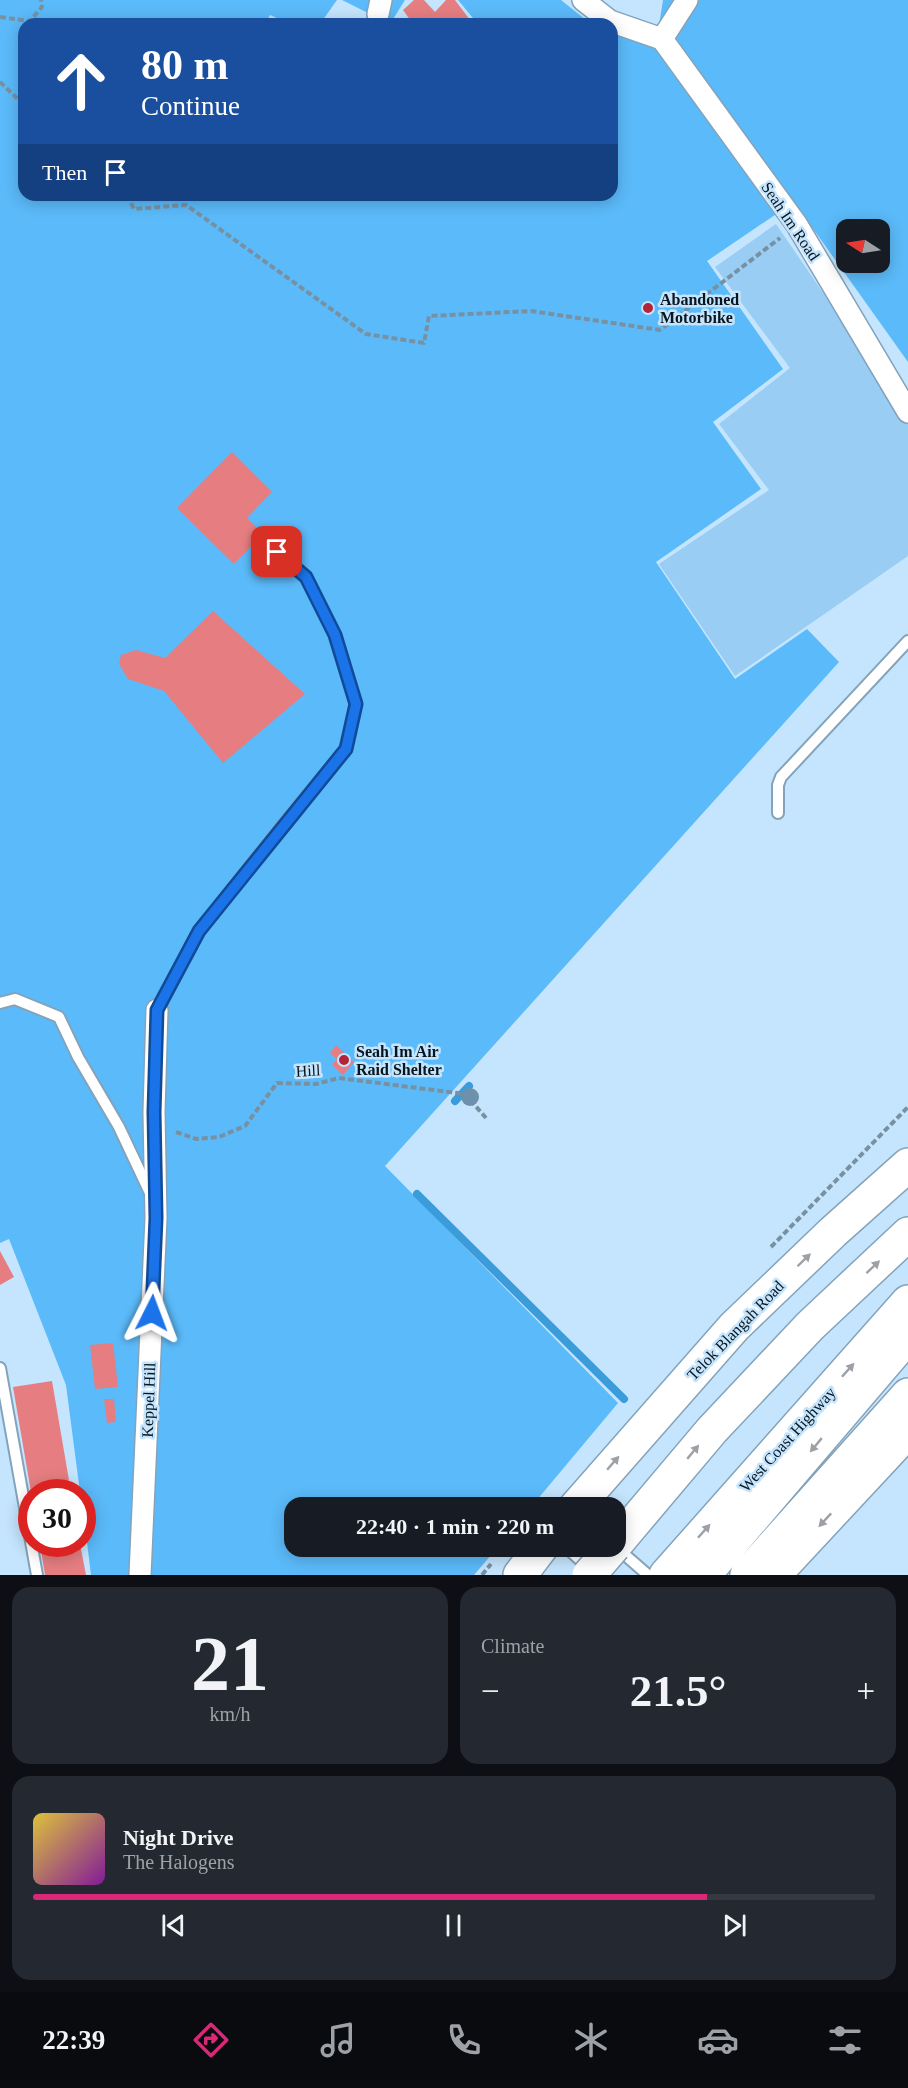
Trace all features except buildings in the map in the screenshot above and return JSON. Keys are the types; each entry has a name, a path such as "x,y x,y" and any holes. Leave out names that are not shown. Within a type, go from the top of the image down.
{"main road":[{"name":"Telok Blangah Road","path":"585,1497 734,1327 833,1232 908,1165"},
{"path":"626,1533 712,1430 785,1352 908,1234"},
{"name":"West Coast Highway","path":"666,1575 908,1302"},
{"path":"704,1575 908,1336"},
{"path":"747,1575 908,1395"},
{"path":"774,1575 908,1431"},
{"path":"520,1575 534,1557"},
{"path":"590,1575 606,1557"}],"street":[{"path":"583,0 606,18"},
{"path":"618,24 662,39 686,1"},
{"name":"Seah Im Road","path":"662,39 796,225 908,412"},
{"name":"Keppel Hill","path":"141,1575 155,1205 157,1010"}],"lane":[{"path":"157,1010 199,931 346,749 356,704 335,635 306,577 277,552"},
{"path":"778,813 778,785 781,777 908,640"},
{"path":"0,1003 15,999 59,1017 78,1057 119,1127 155,1205"},
{"path":"0,1368 37,1575"},
{"path":"626,1556 648,1575"},
{"path":"577,1557 597,1575"}],"path":[{"path":"33,18 42,8 41,0"},
{"path":"0,17 18,19"},
{"path":"0,82 18,99"},
{"path":"130,201 134,209 186,205 366,334 424,342 429,316 531,311 660,330 796,225"},
{"name":"Hill","path":"154,1130 178,1132 196,1139 219,1137 245,1126 277,1083 316,1084 339,1078 465,1094 486,1118"}],"shaded area":[{"path":"0,0 337,0 324,18 277,18 270,15 268,18 18,18 18,201 618,201 618,36 656,45 663,0 908,0 908,362 845,273 890,273 890,219 836,219 836,261 794,202 707,261 783,369 713,422 761,489 656,562 735,679 807,629 839,662 385,1166 618,1403 539,1497 284,1497 284,1557 489,1557 474,1575 91,1575 89,1557 96,1557 96,1479 78,1479 66,1385 9,1239 0,1243"},
{"path":"342,0 405,0 394,18 378,18"},
{"path":"458,0 561,0 584,18 473,18"},
{"path":"776,224 908,417 908,556 735,676 659,564 769,490 719,424 790,368 715,267"}],"waterway":[{"path":"455,1101 469,1086"},
{"path":"417,1194 624,1399"}],"place":[{"name":"Abandoned Motorbike","path":"648,308"},
{"name":"Seah Im Air Raid Shelter","path":"344,1060"}],"route":[{"path":"152,1313 156,1218 154,1112 157,1010 199,931 346,749 356,704 335,635 306,577 277,552"}]}
